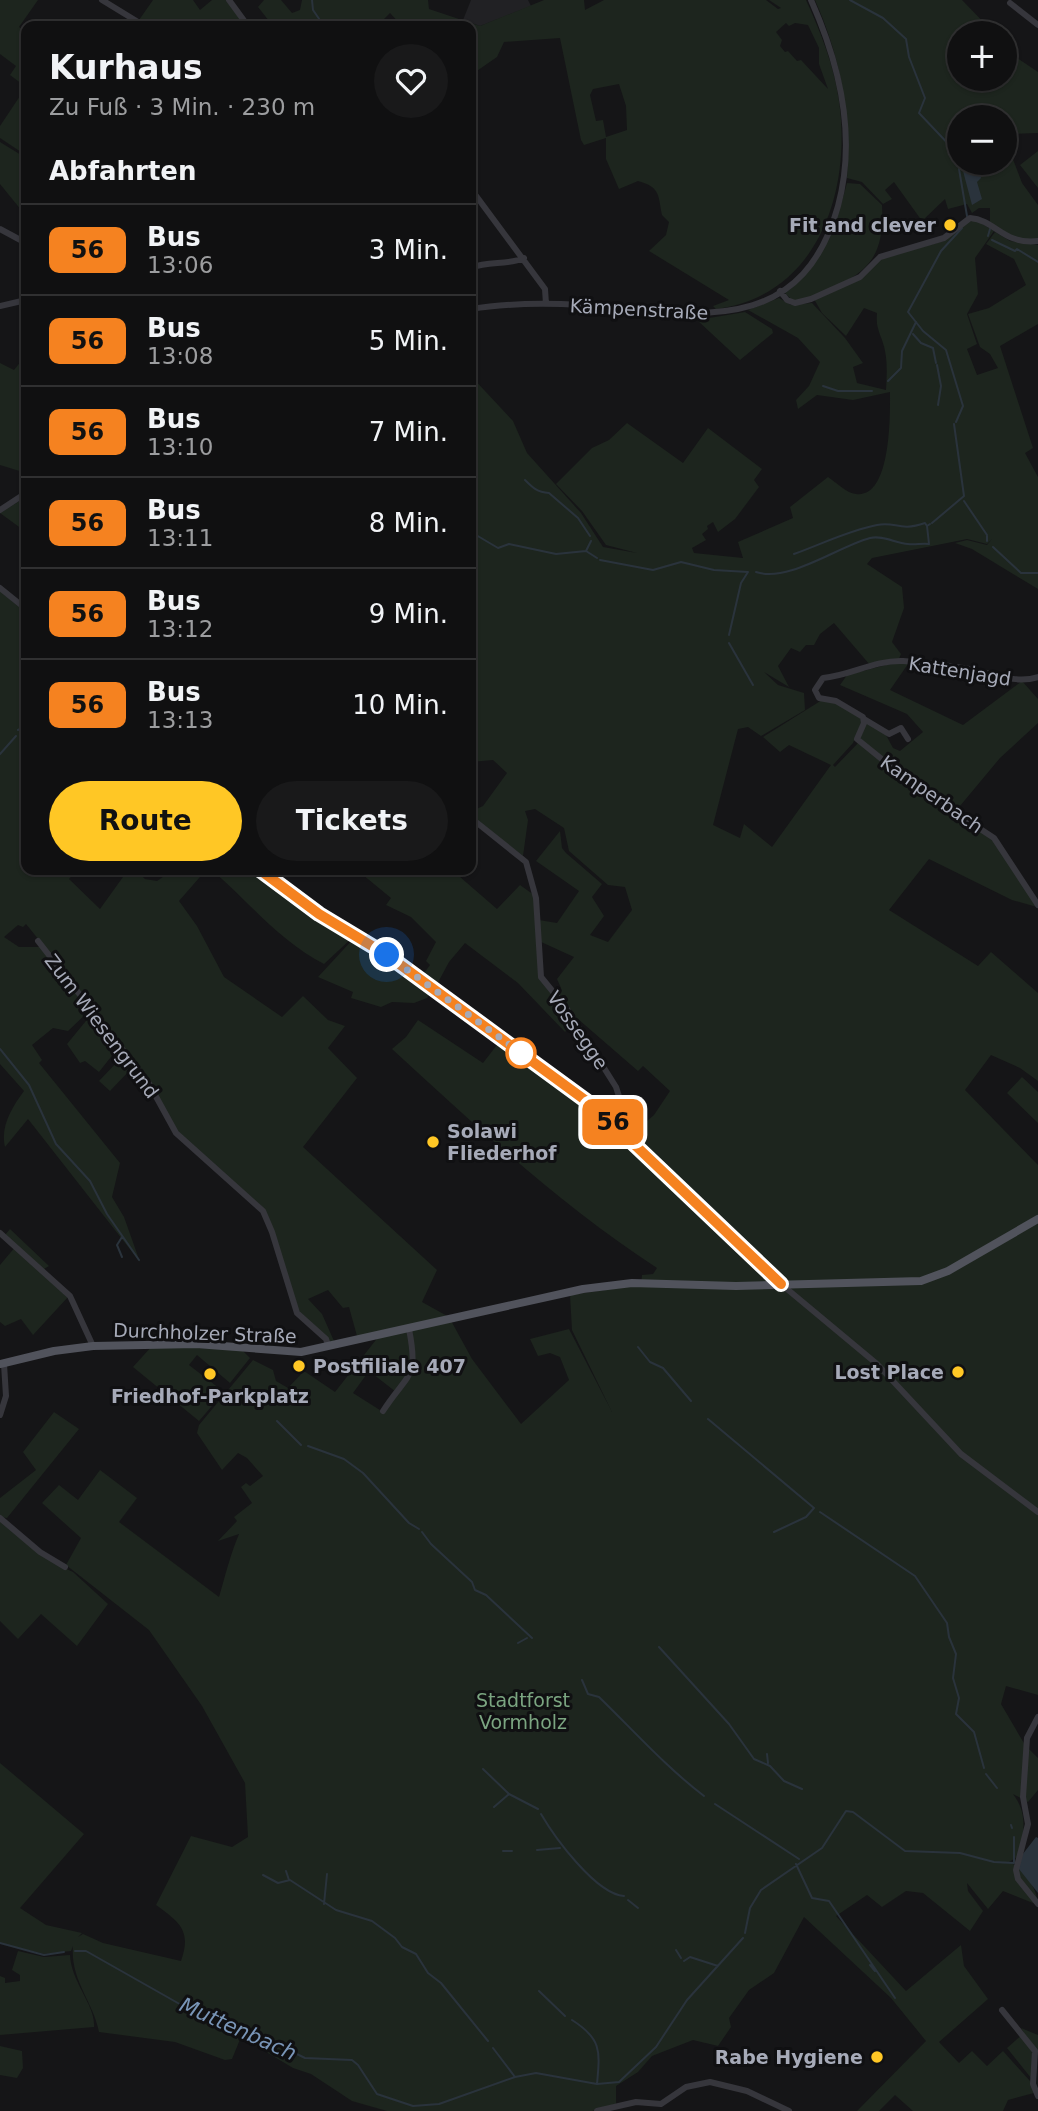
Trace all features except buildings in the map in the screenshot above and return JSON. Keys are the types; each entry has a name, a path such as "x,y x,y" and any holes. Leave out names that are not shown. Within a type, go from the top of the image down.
{"main road":[{"name":"Durchholzer Straße","path":"2,1364 54,1351 93,1346 196,1344 290,1353 583,1289 644,1283 736,1286 920,1281 948,1271 1038,1219"}],"street":[{"path":"102,0 136,21"},
{"path":"229,0 244,21"},
{"name":"Kämpenstraße","path":"476,309 547,304 702,315 744,308 780,291 805,270 823,244 838,204 844,169 843,98 833,54 811,0"},
{"path":"1010,3 1038,26"},
{"path":"476,196 545,289 547,304"},
{"path":"780,291 787,300 795,303 811,299 860,277 880,257 941,239 970,218 1012,239 1038,242"},
{"path":"0,229 21,240"},
{"path":"476,267 492,262 508,264 524,258"},
{"path":"0,306 21,301"},
{"path":"0,510 21,497"},
{"path":"0,588 21,605"},
{"name":"Kattenjagd","path":"816,697 815,687 823,678 887,662 962,667 1022,680 1038,677"},
{"name":"Kamperbach","path":"816,697 840,703 889,734 901,728 908,739"},
{"name":"Kamperbach","path":"864,719 857,739 915,786 994,838 1038,905"},
{"name":"Vossegge","path":"476,822 526,862 536,898 541,977 567,1009 616,1087 633,1142"},
{"path":"267,875 319,914 366,941 444,996 596,1108 781,1284 877,1364 961,1454 1038,1512"},
{"name":"Zum Wiesengrund","path":"38,941 148,1082 176,1133 263,1211 297,1313 317,1330 328,1345"},
{"path":"0,1233 70,1296 93,1346"},
{"path":"383,1411 411,1376 414,1367 409,1329"},
{"path":"0,1415 6,1396 2,1364"},
{"path":"0,1518 40,1552 65,1567"},
{"path":"1038,1717 1027,1738 1023,1797 1028,1825 1016,1870 1018,1878 1038,1904"},
{"path":"1002,2010 1035,2052 1033,2084 1038,2096"},
{"path":"597,2111 636,2102 661,2104 686,2087 710,2082 747,2091 789,2111"}],"shaded area":[{"path":"471,0 528,0 531,6 480,26 476,25 476,21 463,20"},
{"path":"964,175 980,175 977,182 982,199 972,205"},
{"path":"1036,1837 1038,1838 1038,1893 1015,1864"}],"green space":[{"path":"0,0 38,0 19,27 21,83 10,75 16,66 0,54"},
{"path":"153,0 193,0 200,10 212,0 227,0 242,21 147,21 139,20"},
{"path":"264,0 281,0 292,13 300,10 302,0 428,0 429,9 465,21 397,21 390,13 382,21 269,21 258,7"},
{"path":"544,0 584,0 585,10 604,0 766,0 778,9 781,8 769,0 806,0 834,75 842,135 840,170 833,203 821,234 803,261 780,284 751,300 716,309 713,306 729,300 649,251 666,235 669,222 662,215 655,189 638,181 619,189 606,159 606,138 584,145 581,140 560,38 504,42 497,57 476,72 476,25 480,26","holes":["786,23 789,26 795,23 808,25 819,48 819,64 828,89 801,60 797,61 780,46 782,40 776,32","619,84 626,106 627,130 606,137 603,120 596,121 590,95 593,89"]},
{"path":"815,0 962,0 982,21 947,21 947,91 1017,91 1017,58 1038,72 1038,133 1017,134 1017,105 947,105 947,175 1017,175 1017,170 1022,183 1038,205 1038,240 1024,241 990,226 990,208 979,208 972,213 967,204 948,209 945,199 922,221 894,182 885,190 892,199 883,204 862,182 847,178 845,109 832,44"},
{"path":"21,94 21,152 0,138 0,126"},
{"path":"0,142 21,155 21,210 0,184"},
{"path":"1038,151 1038,188 1020,165"},
{"path":"847,183 860,184 882,205 882,227 872,259 863,270 837,286 801,301 792,300 785,293 809,270 826,244"},
{"name":"Stadtforst Vormholz","path":"976,220 994,231 975,258 978,294 967,314 977,344 967,349 977,375 998,368 990,354 980,347 968,314 989,308 1026,285 1014,259 986,244 995,232 1010,241 1038,245 1038,324 1000,346 1033,448 1025,453 1038,477 1038,589 972,549 955,543 967,540 987,545 992,539 987,544 967,539 872,558 867,564 902,587 904,608 892,642 901,654 898,661 870,665 834,623 820,634 814,645 806,645 800,652 791,648 778,666 789,687 764,672 778,685 804,693 805,710 761,736 748,727 738,729 713,825 740,838 744,824 772,847 831,765 789,745 780,752 763,737 822,700 844,706 862,721 853,743 833,765 835,767 859,742 866,722 886,735 893,748 900,751 923,732 907,714 840,685 847,675 894,663 908,664 890,690 963,725 1022,681 1038,699 1038,723 1000,758 955,812 993,839 1037,907 1012,900 929,859 889,910 978,966 991,952 1038,993 1038,1081 1020,1068 991,1055 965,1090 1038,1165 1038,1695 1006,1686 1001,1704 1025,1745 1038,1758 1038,1790 1028,1802 1013,1794 1023,1816 1023,1831 1019,1856 1009,1862 1020,1869 1029,1880 1036,1893 1038,1905 1003,1891 988,1909 967,1883 968,1891 983,1911 970,1931 923,1893 906,1891 882,1907 867,1895 836,1916 906,1991 961,1945 964,1966 988,1999 939,2042 959,2063 972,2051 987,2066 1003,2051 1030,2081 1034,2093 1008,2100 1003,2111 913,2111 895,2095 879,2111 857,2111 926,2041 891,1998 804,1917 774,1973 749,1990 729,2018 731,2027 718,2046 693,2040 652,2056 638,2072 616,2086 616,2104 592,2111 387,2111 352,2101 311,2074 293,2068 241,2037 232,2059 225,2060 175,2042 99,2032 78,1980 73,1946 71,1951 44,1954 0,1943 0,1763 84,1834 20,1908 46,1925 82,1933 78,1937 83,1934 103,1943 181,1961 184,1934 177,1922 156,1905 191,1836 232,1847 248,1837 245,1783 202,1706 149,1630 66,1565 81,1538 42,1503 59,1485 78,1500 100,1470 137,1498 119,1522 219,1597 239,1534 218,1541 237,1521 234,1517 252,1503 241,1487 246,1483 250,1486 263,1476 247,1458 238,1453 222,1470 197,1433 199,1425 253,1360 273,1370 276,1381 288,1388 304,1371 335,1392 379,1336 357,1336 349,1307 343,1308 328,1290 308,1299 322,1314 334,1341 331,1342 299,1316 267,1216 181,1137 78,988 26,924 23,927 18,925 4,937 19,947 42,947 89,1011 68,1031 53,1028 32,1045 42,1060 39,1063 120,1163 112,1197 124,1217 140,1262 28,1119 5,1147 4,1132 11,1110 24,1091 0,1064 0,591 21,609 21,875 73,875 69,879 100,909 124,875 141,875 145,879 157,881 166,875 202,875 179,901 197,926 224,977 282,1017 303,996 328,1020 345,1026 328,1048 357,1078 303,1147 437,1270 422,1302 449,1317 472,1359 521,1424 569,1380 560,1357 550,1353 538,1356 530,1339 569,1329 612,1412 572,1330 570,1295 641,1285 642,1275 653,1274 657,1268 553,1192 392,1049 406,1037 418,1020 483,1063 500,1041 590,1106 627,1138 654,1115 670,1091 643,1066 638,1071 578,1019 576,1021 553,991 561,988 557,979 574,957 539,941 539,920 557,923 579,891 536,861 560,831 562,848 602,884 592,897 604,916 590,935 608,942 632,910 625,887 608,885 569,851 564,828 535,809 525,811 528,820 523,856 476,820 476,809 483,806 507,773 493,760 476,762 476,381 513,421 527,453 581,513 603,547 637,553 606,545 582,511 556,484 592,448 609,440 627,423 683,463 708,428 762,469 754,480 759,487 735,519 718,532 713,522 707,526 708,529 702,534 706,540 692,548 694,553 743,558 738,542 793,518 790,507 828,477 852,493 868,492 883,469 890,417 890,392 853,400 817,395 798,409 796,400 809,386 820,362 798,338 748,310 779,298 791,305 812,303 845,338 863,363 853,367 857,383 886,390 886,358 877,313 864,308 846,336 822,313 814,299 861,279 882,258 944,241 964,223","holes":["369,1371 396,1392 383,1412 353,1393"]},
{"path":"745,312 772,329 773,333 740,360 697,320"},
{"path":"21,361 21,471 0,465 0,363 14,370"},
{"path":"21,500 21,528 0,513"},
{"path":"217,875 264,875 353,937 324,964 279,933"},
{"path":"363,875 458,875 497,909 520,885 534,895 539,976 574,1022 565,1032 518,983 465,943 449,962 435,988 421,977 430,965 426,961 436,942 411,917 386,905 391,898"},
{"path":"355,937 432,991 427,998 414,1003 392,1002 381,1007 351,998 353,992 318,977"},
{"path":"90,1016 118,1048 99,1072 85,1061 80,1063 67,1044"},
{"path":"119,1060 130,1070 110,1091 99,1081"},
{"path":"1022,1077 1038,1092 1038,1123 1007,1093"},
{"path":"10,1229 49,1266 44,1269 68,1297 33,1335 21,1319 5,1326 0,1322 0,1265 16,1246 5,1235"},
{"path":"152,1346 242,1350 250,1358 230,1383 197,1355 189,1365 224,1392 199,1421 133,1367"},
{"path":"54,1412 79,1429 7,1518 0,1517 0,1498 36,1470 23,1452"},
{"path":"0,1521 58,1565 73,1572 108,1604 77,1646 41,1614 18,1639 0,1621"},
{"path":"18,1951 44,1957 70,1955 74,1975 94,2019 94,2027 0,2035 0,1976 5,1978 5,1983 20,1981 20,1975 12,1970"},
{"path":"1021,2028 1038,2035 1038,2052 1031,2078 1007,2048 1024,2033"},
{"path":"0,2046 22,2051 23,2068 17,2078 0,2075"}],"waterway":[{"path":"312,0 313,10 321,21"},
{"name":"Kamperbach","path":"850,0 883,18 906,39 909,57 925,98 919,113 947,143"},
{"name":"Kamperbach","path":"960,175 967,216"},
{"name":"Kamperbach","path":"956,422 963,406 946,350 923,331 908,312 941,251 962,228"},
{"path":"988,236 990,229"},
{"path":"992,240 1015,251 1017,249 1038,262"},
{"path":"888,381 901,368 902,351 916,322"},
{"path":"913,334 921,343 933,348 936,363"},
{"path":"937,365 941,386 938,405"},
{"path":"823,386 838,391 872,391"},
{"name":"Kamperbach","path":"932,523 964,496 954,424"},
{"path":"525,480 541,492 549,493 578,518 590,536"},
{"path":"964,501 987,535"},
{"path":"794,554 877,525 909,527 925,523 927,526"},
{"name":"Kamperbach","path":"756,572 783,573 870,538 908,544 929,544 927,526 930,524"},
{"name":"Kamperbach","path":"476,535 498,548 509,544 556,554 586,551 597,558"},
{"path":"987,536 987,541"},
{"path":"586,551 591,541"},
{"path":"993,547 1021,573 1038,573"},
{"name":"Kamperbach","path":"600,560 653,570 681,562 714,570 748,572 741,583 729,635"},
{"path":"729,643 753,685"},
{"name":"Kamperbach","path":"0,754 16,736"},
{"path":"0,1049 29,1085 56,1144 90,1181 107,1214 139,1260"},
{"path":"122,1237 117,1245 122,1257"},
{"path":"638,1347 650,1362 663,1368 691,1401"},
{"path":"708,1419 814,1508 806,1517 774,1532"},
{"path":"277,1421 301,1445"},
{"path":"308,1446 344,1459 363,1473 409,1523 419,1529"},
{"path":"820,1512 915,1576 947,1623 956,1654 953,1678 959,1698 956,1714 974,1732 984,1768"},
{"path":"422,1532 431,1544 472,1582 475,1590 486,1595 532,1638"},
{"path":"518,1643 527,1638"},
{"path":"659,1647 729,1724 754,1759 770,1766 784,1781 802,1789"},
{"path":"582,1680 588,1694 599,1697 663,1761 704,1796"},
{"path":"767,1754 768,1763"},
{"path":"483,1769 509,1794 538,1809"},
{"path":"986,1774 997,1788"},
{"path":"494,1807 509,1794"},
{"path":"715,1804 799,1859"},
{"name":"Muttenbach","path":"745,1933 750,1908 761,1890 822,1848 846,1811 853,1812 905,1851 960,1853 994,1862 1014,1863 1014,1837"},
{"path":"541,1814 566,1850 589,1876 613,1893 624,1896"},
{"path":"537,1850 560,1848"},
{"path":"503,1851 512,1851"},
{"path":"796,1864 812,1898 829,1901 895,1998"},
{"path":"286,1871 289,1880"},
{"path":"324,1904 327,1874"},
{"path":"263,1875 278,1883 290,1880 336,1910 372,1921 395,1938 402,1947 416,1954 428,1973 441,1983 488,2041"},
{"path":"628,1900 638,1908"},
{"name":"Muttenbach","path":"75,1951 86,1951 199,2015 227,2020 305,2058 352,2060 377,2094 413,2106 439,2104 515,2077 536,2073 597,2084 619,2082 656,2047 687,2000 743,1938"},
{"name":"Muttenbach","path":"0,1943 44,1955 64,1952"},
{"path":"676,1950 681,1958"},
{"path":"684,1961 690,1957 718,1966"},
{"path":"870,1965 875,1971"},
{"path":"539,1991 565,2016"},
{"path":"572,2020 589,2033 597,2047 597,2084"},
{"path":"493,2048 515,2077"}],"bus line":[{"name":"56","path":"267,875 319,914 387,955 596,1108 781,1284"}],"place":[{"name":"Fit and clever","path":"950,225"},
{"name":"Solawi Fliederhof","path":"433,1142"},
{"name":"Postfiliale 407","path":"299,1366"},
{"name":"Lost Place","path":"958,1372"},
{"name":"Friedhof-Parkplatz","path":"210,1374"},
{"name":"Rabe Hygiene","path":"877,2057"}],"route":[{"path":"387,955 521,1053"}]}
